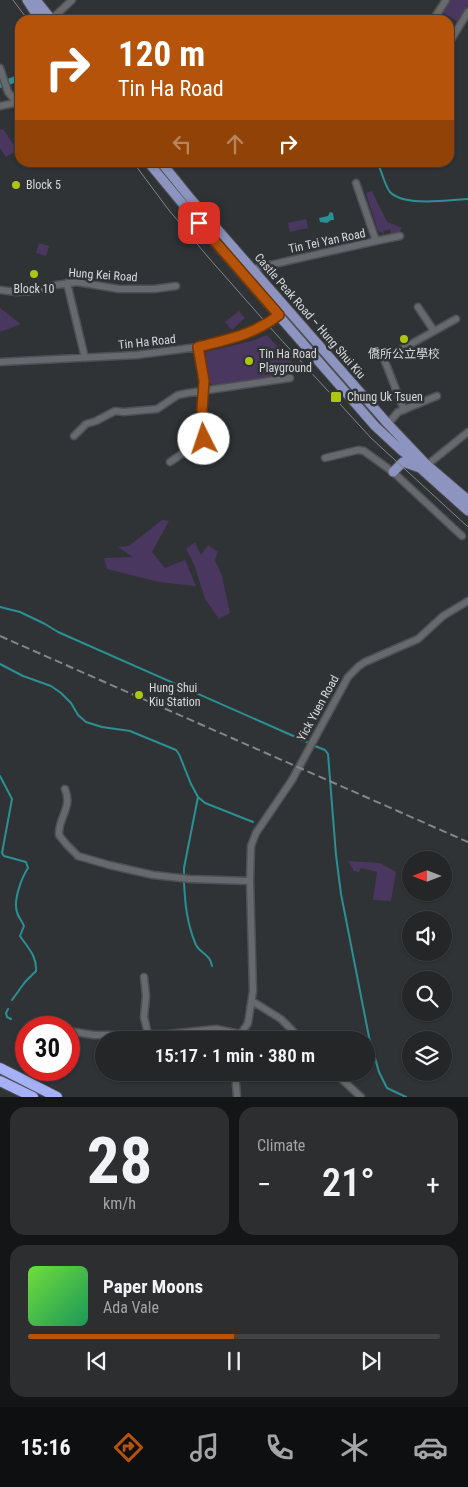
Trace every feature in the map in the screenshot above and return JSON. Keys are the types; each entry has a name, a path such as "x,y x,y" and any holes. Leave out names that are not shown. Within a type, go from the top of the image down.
{"highway":[{"path":"0,1068 57,1097"},
{"path":"0,1081 33,1097"}],"main road":[{"path":"27,0 37,15"},
{"path":"36,0 49,15"},
{"name":"Castle Peak Road – Hung Shui Kiu","path":"152,167 279,315 385,428 468,511"},
{"name":"Castle Peak Road – Hung Shui Kiu","path":"165,167 288,309 402,451 468,500"},
{"path":"402,451 403,462"},
{"path":"403,462 422,466"},
{"path":"393,472 403,462"}],"street":[{"path":"57,15 72,0"},
{"path":"436,15 446,0"},
{"path":"454,35 468,12"},
{"path":"1,69 8,92 15,100"},
{"path":"0,106 15,104"},
{"name":"Tin Tei Yan Road","path":"252,269 376,241 356,183"},
{"path":"376,241 400,236"},
{"name":"Hung Kei Road","path":"0,290 33,291 77,282 135,290 176,286"},
{"path":"66,283 85,358"},
{"path":"418,307 434,331"},
{"name":"Tin Ha Road","path":"0,362 137,355 198,347 248,334 288,309"},
{"path":"404,410 384,359 456,319"},
{"path":"170,462 186,451 200,447 204,439 204,381 198,347"},
{"path":"74,436 86,424 115,411 157,409 178,396 290,378"},
{"path":"385,428 398,412 437,396"},
{"path":"422,466 468,432"},
{"path":"325,458 358,450 364,451 393,472 462,536"},
{"name":"Yick Yuen Road","path":"243,1031 248,1023 252,1001 250,881 251,846 256,833 292,780 348,677 359,666 370,659 418,639 450,611 468,601"},
{"path":"65,789 68,795 68,805 62,819 59,835 66,845 78,856 153,875 190,879 250,881"},
{"path":"144,977 146,996 144,1017 147,1031"},
{"path":"252,1001 281,1019 293,1031"},
{"path":"189,1031 216,1029 222,1031"},
{"path":"80,1033 95,1035"},
{"path":"236,1081 238,1097"},
{"path":"344,1081 361,1097"}],"shaded area":[{"path":"449,0 468,0 468,7 458,22 454,20 454,15 447,15 442,12"},
{"path":"3,129 15,147 15,151 6,157 0,148 0,130"},
{"path":"372,191 387,222 402,228 398,234 392,235 390,229 383,231 384,234 378,231 366,193"},
{"path":"306,219 308,228 290,232 288,223"},
{"path":"39,243 49,246 46,256 36,253"},
{"path":"0,308 21,324 0,332"},
{"path":"239,311 245,318 232,330 225,322"},
{"name":"Tin Ha Road Playground","path":"267,335 300,371 299,373 213,388 209,381 205,352 252,341"},
{"path":"162,520 169,521 152,552 165,568 185,560 196,586 159,582 107,569 104,558 133,557 118,547 129,546"},
{"path":"195,542 201,555 208,545 218,552 215,560 222,576 230,613 219,619 205,599 194,564 186,549"},
{"path":"348,861 380,863 396,872 391,901 373,900 377,872 361,868 359,872 354,871"}],"water":[{"path":"15,76 15,83 0,88 0,82"},
{"path":"330,212 333,213 334,220 327,223 320,222 319,218 328,216"}],"waterway":[{"path":"379,167 390,192 405,200 427,202 468,199"},
{"path":"0,607 20,612 58,632 307,742"},
{"path":"0,664 23,676 51,686 71,703 78,715 86,722 102,727 130,731 176,750 198,797 205,803 253,822"},
{"path":"315,746 325,750 328,754 341,894 369,1037 379,1072 387,1088 406,1097"},
{"path":"0,776 12,799 2,853 4,856 26,862 28,868 19,889 16,907 18,916 24,926 20,936 31,952 36,966 36,971 12,1000"},
{"path":"184,876 198,797"},
{"path":"184,882 190,929 196,945 210,959 212,966"},
{"path":"8,1009 7,1017 11,1019"}],"tram line":[{"path":"13,0 24,15"},
{"path":"137,167 168,209 208,257 371,438 468,527"}],"railway":[{"path":"0,636 468,842"}],"place":[{"name":"Block 5","path":"16,185"},
{"name":"Block 10","path":"34,274"},
{"name":"僑所公立學校","path":"404,339"},
{"name":"Tin Ha Road Playground","path":"249,361"},
{"name":"Chung Uk Tsuen","path":"336,397"},
{"name":"Hung Shui Kiu Station","path":"139,695"}],"route":[{"path":"199,223 279,315 248,334 198,347 204,381 202,410 204,439"}]}
